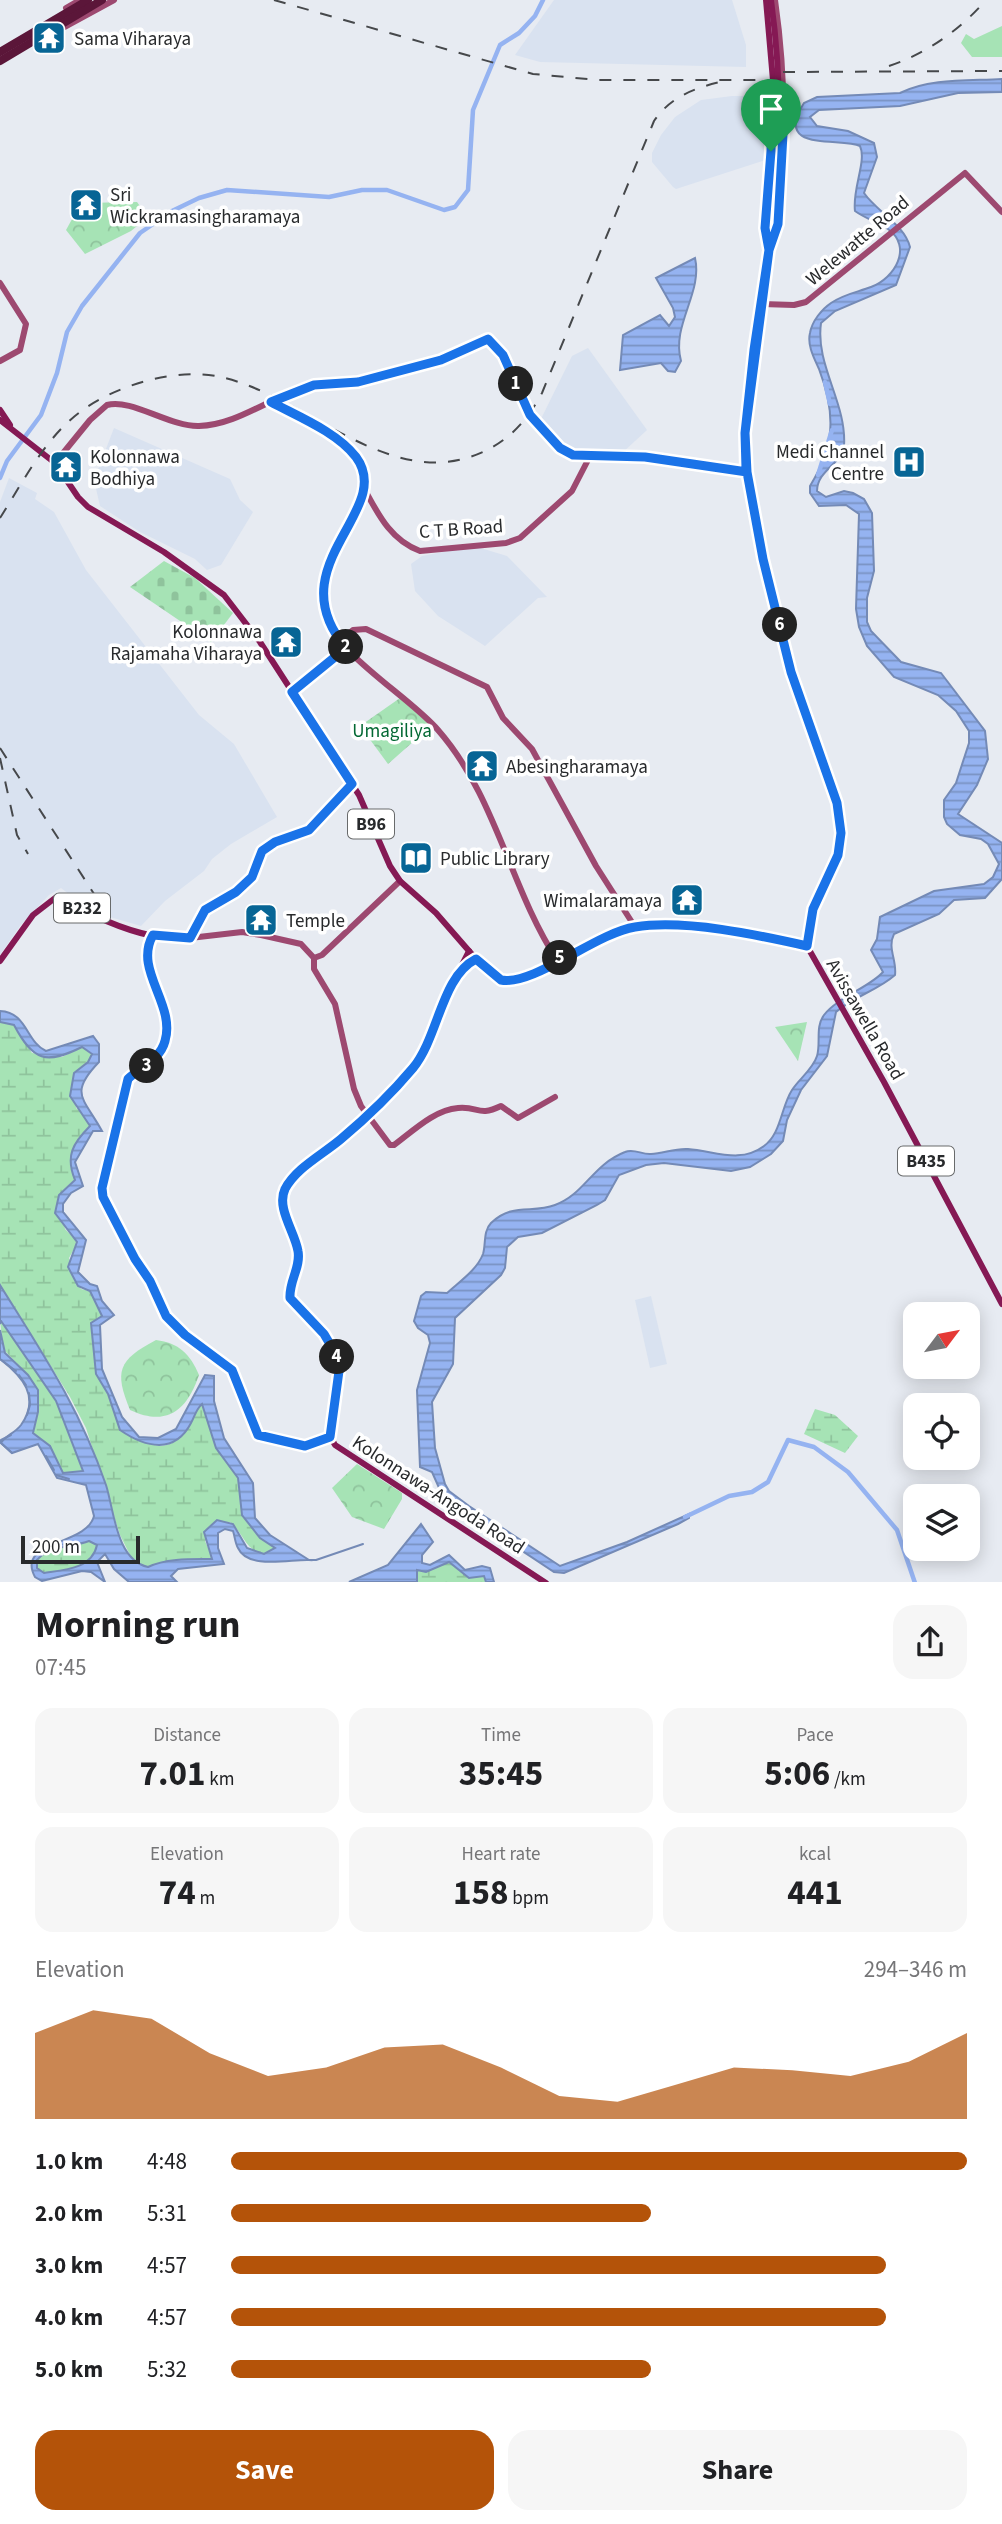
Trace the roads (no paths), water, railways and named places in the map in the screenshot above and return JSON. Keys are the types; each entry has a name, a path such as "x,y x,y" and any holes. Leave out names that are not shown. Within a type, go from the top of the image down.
{"highway":[{"path":"0,61 13,49 88,0"},
{"path":"0,52 13,49 108,1"}],"main road":[{"name":"Avissawella Road","path":"769,0 778,59 780,128 774,225 760,304 745,433 747,472 763,559 791,672 837,803 841,833 838,855 813,909 807,946 831,993 884,1082 1002,1304"},
{"path":"0,410 13,430"},
{"name":"B96","path":"0,420 55,463 88,507 164,552 224,595 292,692 368,809 383,857 400,881 436,913 493,975 506,981 522,979 557,960 635,927 742,931 807,946"},
{"path":"190,938 205,910 236,892 252,877 262,851 275,842 309,830 352,784"},
{"name":"B232","path":"0,961 33,915 55,898 65,899 95,916 153,935 190,938"},
{"name":"Kolonnawa-Angoda Road","path":"469,951 449,990 426,1049 413,1067 368,1115 299,1171 282,1198 298,1252 290,1298 324,1334 337,1356 339,1371 330,1437 339,1448 543,1582"},
{"path":"463,966 476,959"}],"street":[{"path":"0,52 80,0"},
{"path":"769,0 772,98 765,228 769,250"},
{"path":"769,0 785,98 778,224 769,250"},
{"path":"0,61 108,1"},
{"path":"772,98 785,98"},
{"name":"Welewatte Road","path":"760,304 794,305 806,302 965,173 1002,212"},
{"path":"0,283 26,324 20,350 0,361"},
{"path":"55,463 97,412 112,404 173,422 198,426 219,422 314,385 358,382 441,360 488,339 503,355 530,415 560,448 573,455 645,457 747,472"},
{"name":"C T B Road","path":"271,402 347,449 363,471 366,492 384,524 411,547 420,551 506,544 520,538 572,491 589,457"},
{"path":"366,492 339,537 325,583 324,613 346,648 440,732 475,785 537,928 557,960"},
{"path":"340,641 353,630 366,629 486,687 503,718 532,749 596,866 635,927"},
{"path":"292,692 346,648"},
{"path":"314,958 328,949 400,881"},
{"path":"190,938 242,932 301,944 314,958 314,968 335,1004 354,1090 387,1143 394,1145 444,1111 461,1107 487,1113 501,1106 520,1118 555,1097"},
{"path":"153,935 148,944 148,968 165,1015 165,1042 148,1065 128,1079 102,1188 103,1197 130,1250 150,1281 166,1316 185,1335 232,1370 258,1435 305,1446 330,1437"}],"water":[{"path":"1002,79 1002,92 958,93 900,106 819,110 810,117 817,126 848,131 874,143 877,157 864,193 902,232 910,247 896,285 835,311 821,323 822,354 841,415 844,446 843,452 821,477 817,491 826,497 844,491 853,493 864,499 872,513 874,571 867,598 867,622 871,631 901,662 941,673 985,731 988,759 977,785 958,814 1002,843 1002,879 985,898 954,900 939,914 894,934 891,944 895,975 836,1012 827,1056 801,1090 787,1120 783,1141 771,1154 750,1167 731,1171 664,1163 646,1165 619,1175 605,1200 597,1205 542,1233 518,1237 507,1247 505,1268 501,1275 455,1318 453,1364 432,1402 435,1448 449,1491 560,1566 627,1542 689,1514 689,1518 678,1524 564,1573 554,1572 444,1499 432,1472 420,1467 417,1390 430,1343 428,1335 418,1328 414,1321 421,1296 426,1292 447,1293 472,1270 483,1254 488,1226 499,1217 515,1210 547,1207 565,1200 604,1164 625,1152 651,1154 688,1149 737,1155 764,1146 774,1135 792,1090 815,1061 824,1015 883,972 871,950 877,939 880,917 934,891 984,884 993,877 999,864 988,844 981,839 960,835 947,824 944,817 944,800 956,783 969,743 969,731 956,711 938,695 894,677 867,646 859,627 856,609 859,514 846,505 819,506 810,493 810,486 824,457 830,429 825,385 810,347 811,329 818,316 831,303 880,283 894,269 900,253 895,236 888,229 855,211 862,159 860,146 813,140 803,136 797,130 796,119 804,103 817,97 900,93 937,83"},
{"path":"695,258 695,284 680,335 681,361 675,372 668,371 661,363 620,370 623,335 660,315 669,326 675,317 673,308 656,278"},
{"path":"0,1011 16,1016 39,1047 46,1051 93,1036 99,1044 99,1062 84,1082 82,1096 102,1131 93,1131 75,1162 83,1186 71,1193 63,1204 63,1212 86,1240 78,1272 90,1284 97,1286 102,1301 114,1315 100,1325 102,1369 122,1417 139,1437 158,1438 176,1429 205,1375 214,1376 214,1401 224,1438 253,1483 255,1518 270,1535 309,1560 270,1562 251,1559 243,1555 238,1548 233,1531 225,1529 218,1533 218,1548 224,1564 178,1569 171,1576 177,1582 129,1582 114,1569 105,1554 97,1562 105,1582 91,1572 82,1571 42,1581 35,1577 32,1565 35,1556 43,1549 79,1533 89,1526 94,1516 86,1485 57,1478 38,1444 12,1453 1,1443 21,1425 27,1415 29,1396 22,1380 0,1359 0,1330 5,1353 28,1375 38,1390 38,1412 33,1433 50,1446 63,1473 83,1471 56,1401 1,1321 0,1324 0,1285 59,1382 84,1431 106,1485 118,1533 129,1555 148,1567 171,1561 212,1559 204,1532 217,1520 233,1524 247,1548 264,1554 275,1548 260,1538 242,1515 238,1478 216,1448 202,1404 184,1433 168,1444 150,1444 120,1430 108,1394 96,1374 91,1323 102,1316 90,1291 78,1286 68,1267 77,1242 55,1213 59,1195 75,1180 71,1164 72,1150 90,1126 70,1096 74,1073 88,1062 92,1054 82,1047 59,1056 42,1056 34,1053 14,1025 0,1022","holes":["89,1541 97,1545 89,1559 76,1567 44,1573 37,1568 37,1560 48,1551"]},
{"path":"421,1524 433,1542 422,1555 422,1563 430,1565 449,1555 465,1570 482,1566 490,1568 494,1582 486,1582 484,1576 469,1578 449,1562 426,1572 417,1570 417,1582 349,1582 388,1565"}],"waterway":[{"path":"0,478 7,461 41,415 57,373 67,332 82,306 140,233 172,211 199,198 227,190 329,197 362,190 387,190 444,210 455,207 468,190 473,110 500,45 519,33 535,16 543,0"},
{"path":"825,382 830,404"},
{"path":"818,475 832,430"},
{"path":"0,1359 16,1371"},
{"path":"19,1375 26,1385"},
{"path":"27,1415 29,1393"},
{"path":"11,1435 1,1440 1,1443 12,1453"},
{"path":"685,1517 729,1496 752,1492 768,1482 788,1440 814,1447 848,1472 897,1530 915,1582"},
{"path":"46,1456 54,1470"},
{"path":"56,1475 69,1479"},
{"path":"308,1560 316,1560 363,1544"}],"railway":[{"path":"274,0 533,74 597,80 770,80"},
{"path":"889,66 916,55 942,39 986,0"},
{"path":"783,72 1002,71"},
{"path":"0,518 56,434 80,412 129,386 185,374 221,377 254,388 350,438 382,452 415,461 449,462 493,447 518,427 542,393 654,121 668,105 684,94 724,81"},
{"path":"0,748 96,897"},
{"path":"0,758 17,835 28,854"}],"place":[{"name":"Sama Viharaya","path":"49,38"},
{"name":"Sri Wickramasingharamaya","path":"86,205"},
{"name":"Medi Channel Centre","path":"909,462"},
{"name":"Kolonnawa Bodhiya","path":"66,467"},
{"name":"Kolonnawa Rajamaha Viharaya","path":"286,642"},
{"name":"Abesingharamaya","path":"482,766"},
{"name":"Public Library","path":"416,858"},
{"name":"Wimalaramaya","path":"687,900"},
{"name":"Temple","path":"261,920"}],"park label":[{"name":"Umagiliya","path":"392,730"}]}
